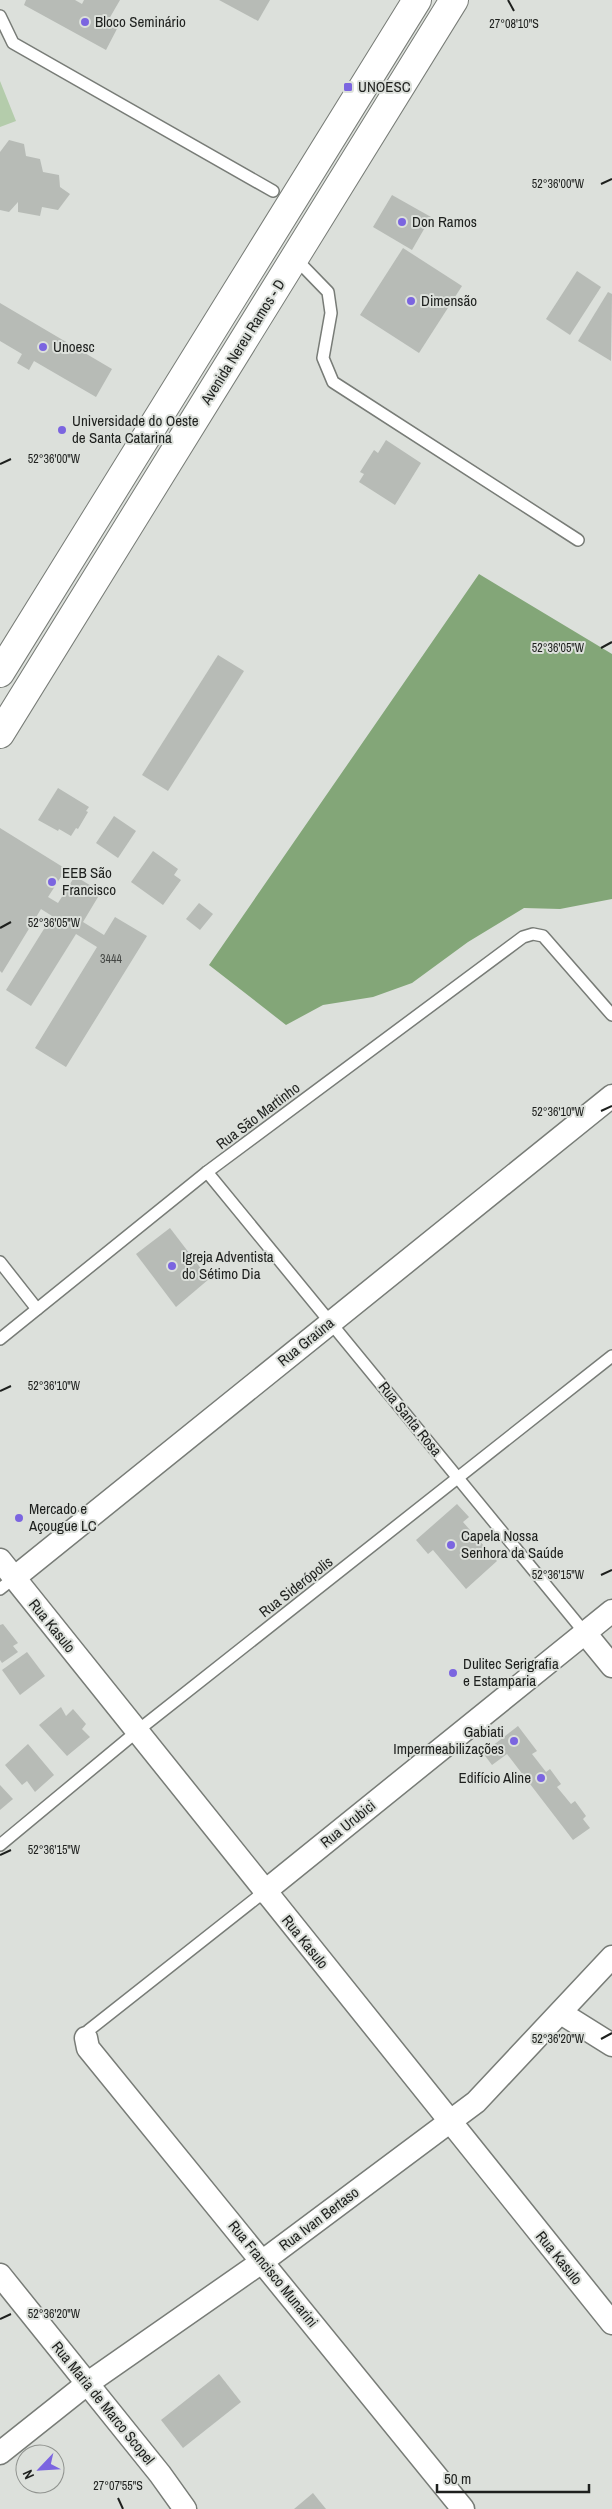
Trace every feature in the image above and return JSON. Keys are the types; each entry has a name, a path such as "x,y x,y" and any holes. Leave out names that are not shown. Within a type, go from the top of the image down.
{"street":[{"name":"Avenida Nereu Ramos - D","path":"347,147 417,0"},
{"name":"Avenida Nereu Ramos - D","path":"0,734 145,439 300,207 347,147 454,0"},
{"name":"Avenida Nereu Ramos - D","path":"0,673 60,610 173,455 295,258 300,207"},
{"path":"145,439 173,455"},
{"name":"Rua Graúna","path":"7,1583 612,1096"},
{"name":"Rua Kasulo","path":"0,1560 7,1583 136,1732 612,2323"},
{"name":"Rua Urubici","path":"264,1892 612,1610"},
{"name":"Rua Santa Rosa","path":"585,1633 612,1666"},
{"name":"Rua Ivan Bertaso","path":"0,2453 88,2383 263,2261 476,2102 561,2013 612,1956"},
{"path":"561,2013 612,2045"},
{"name":"Rua Francisco Munarini","path":"86,2038 88,2048 263,2261 462,2509"},
{"name":"Rua Maria de Marco Scopel","path":"0,2275 160,2474 185,2509"}],"lane":[{"path":"0,16 13,43 129,107 300,207"},
{"path":"295,258 328,292 331,313 323,358 333,382 578,540"},
{"name":"Rua São Martinho","path":"0,1339 207,1172 523,937 533,934 543,936 612,1015"},
{"name":"Rua Santa Rosa","path":"207,1172 585,1633"},
{"path":"0,1262 37,1309"},
{"name":"Rua Siderópolis","path":"0,1845 136,1732 612,1356"},
{"name":"Rua Urubici","path":"86,2038 89,2030 264,1892"}],"green space":[{"path":"0,81 16,121 0,127"},
{"path":"479,574 612,654 612,899 560,909 524,908 468,942 412,983 373,997 323,1005 286,1025 209,965"}],"building":[{"name":"Bloco Seminário","path":"26,0 75,0 82,4 84,0 120,0 109,19 119,25 106,50 24,5"},
{"name":"Bloco Seminário","path":"219,0 270,0 258,21"},
{"path":"9,140 24,144 26,156 40,159 43,172 59,175 60,187 70,194 58,210 42,207 40,216 18,212 18,202 9,212 0,210 0,152"},
{"name":"Don Ramos","path":"392,195 431,217 412,250 373,227"},
{"name":"Dimensão","path":"403,248 462,286 419,353 360,315"},
{"path":"577,271 601,287 570,335 546,319"},
{"path":"608,292 612,294 611,361 578,341"},
{"name":"Unoesc","path":"0,303 112,369 96,397 34,361 29,370 17,363 22,354 0,341"},
{"path":"386,440 421,463 395,505 359,482 364,474 360,472 374,450 378,453"},
{"path":"218,655 244,671 168,791 142,775"},
{"path":"58,788 89,807 78,829 76,828 71,836 38,820"},
{"path":"114,816 136,831 118,858 96,843"},
{"name":"EEB São Francisco","path":"0,828 66,869 48,897 58,903 75,876 101,892 83,922 104,935 115,917 147,936 66,1067 35,1048 97,947 76,934 31,1006 6,990 52,916 41,909 2,973 0,971"},
{"path":"153,851 178,869 174,875 181,880 163,905 131,882"},
{"path":"199,903 213,914 200,930 186,919"},
{"name":"Igreja Adventista do Sétimo Dia","path":"170,1228 209,1279 176,1307 136,1254"},
{"name":"Capela Nossa Senhora da Saúde","path":"457,1504 469,1517 463,1522 497,1561 466,1589 433,1550 428,1554 416,1540"},
{"path":"3,1624 18,1643 13,1646 18,1652 2,1663 0,1660 0,1625"},
{"path":"27,1652 45,1676 20,1695 2,1670"},
{"path":"61,1707 66,1716 73,1709 86,1724 82,1729 90,1737 67,1756 39,1725"},
{"name":"Edifício Aline","path":"518,1726 537,1751 532,1754 546,1772 550,1769 561,1784 557,1787 571,1804 575,1801 586,1816 583,1819 590,1828 573,1840 507,1754 492,1765 483,1753"},
{"path":"28,1744 54,1775 35,1792 27,1781 22,1785 5,1765"},
{"path":"0,1785 13,1799 0,1810"},
{"path":"219,2374 241,2402 183,2448 161,2420"},
{"path":"313,2493 326,2509 294,2509"}],"place":[{"name":"Bloco Seminário","path":"85,22"},
{"name":"UNOESC","path":"348,87"},
{"name":"Don Ramos","path":"402,222"},
{"name":"Dimensão","path":"411,301"},
{"name":"Unoesc","path":"43,347"},
{"name":"Universidade do Oeste de Santa Catarina","path":"62,430"},
{"name":"EEB São Francisco","path":"52,882"},
{"name":"Igreja Adventista do Sétimo Dia","path":"172,1266"},
{"name":"Mercado e Açougue LC","path":"19,1518"},
{"name":"Capela Nossa Senhora da Saúde","path":"451,1545"},
{"name":"Dulitec Serigrafia e Estamparia","path":"453,1673"},
{"name":"Gabiati Impermeabilizações","path":"514,1741"},
{"name":"Edifício Aline","path":"541,1778"}]}
